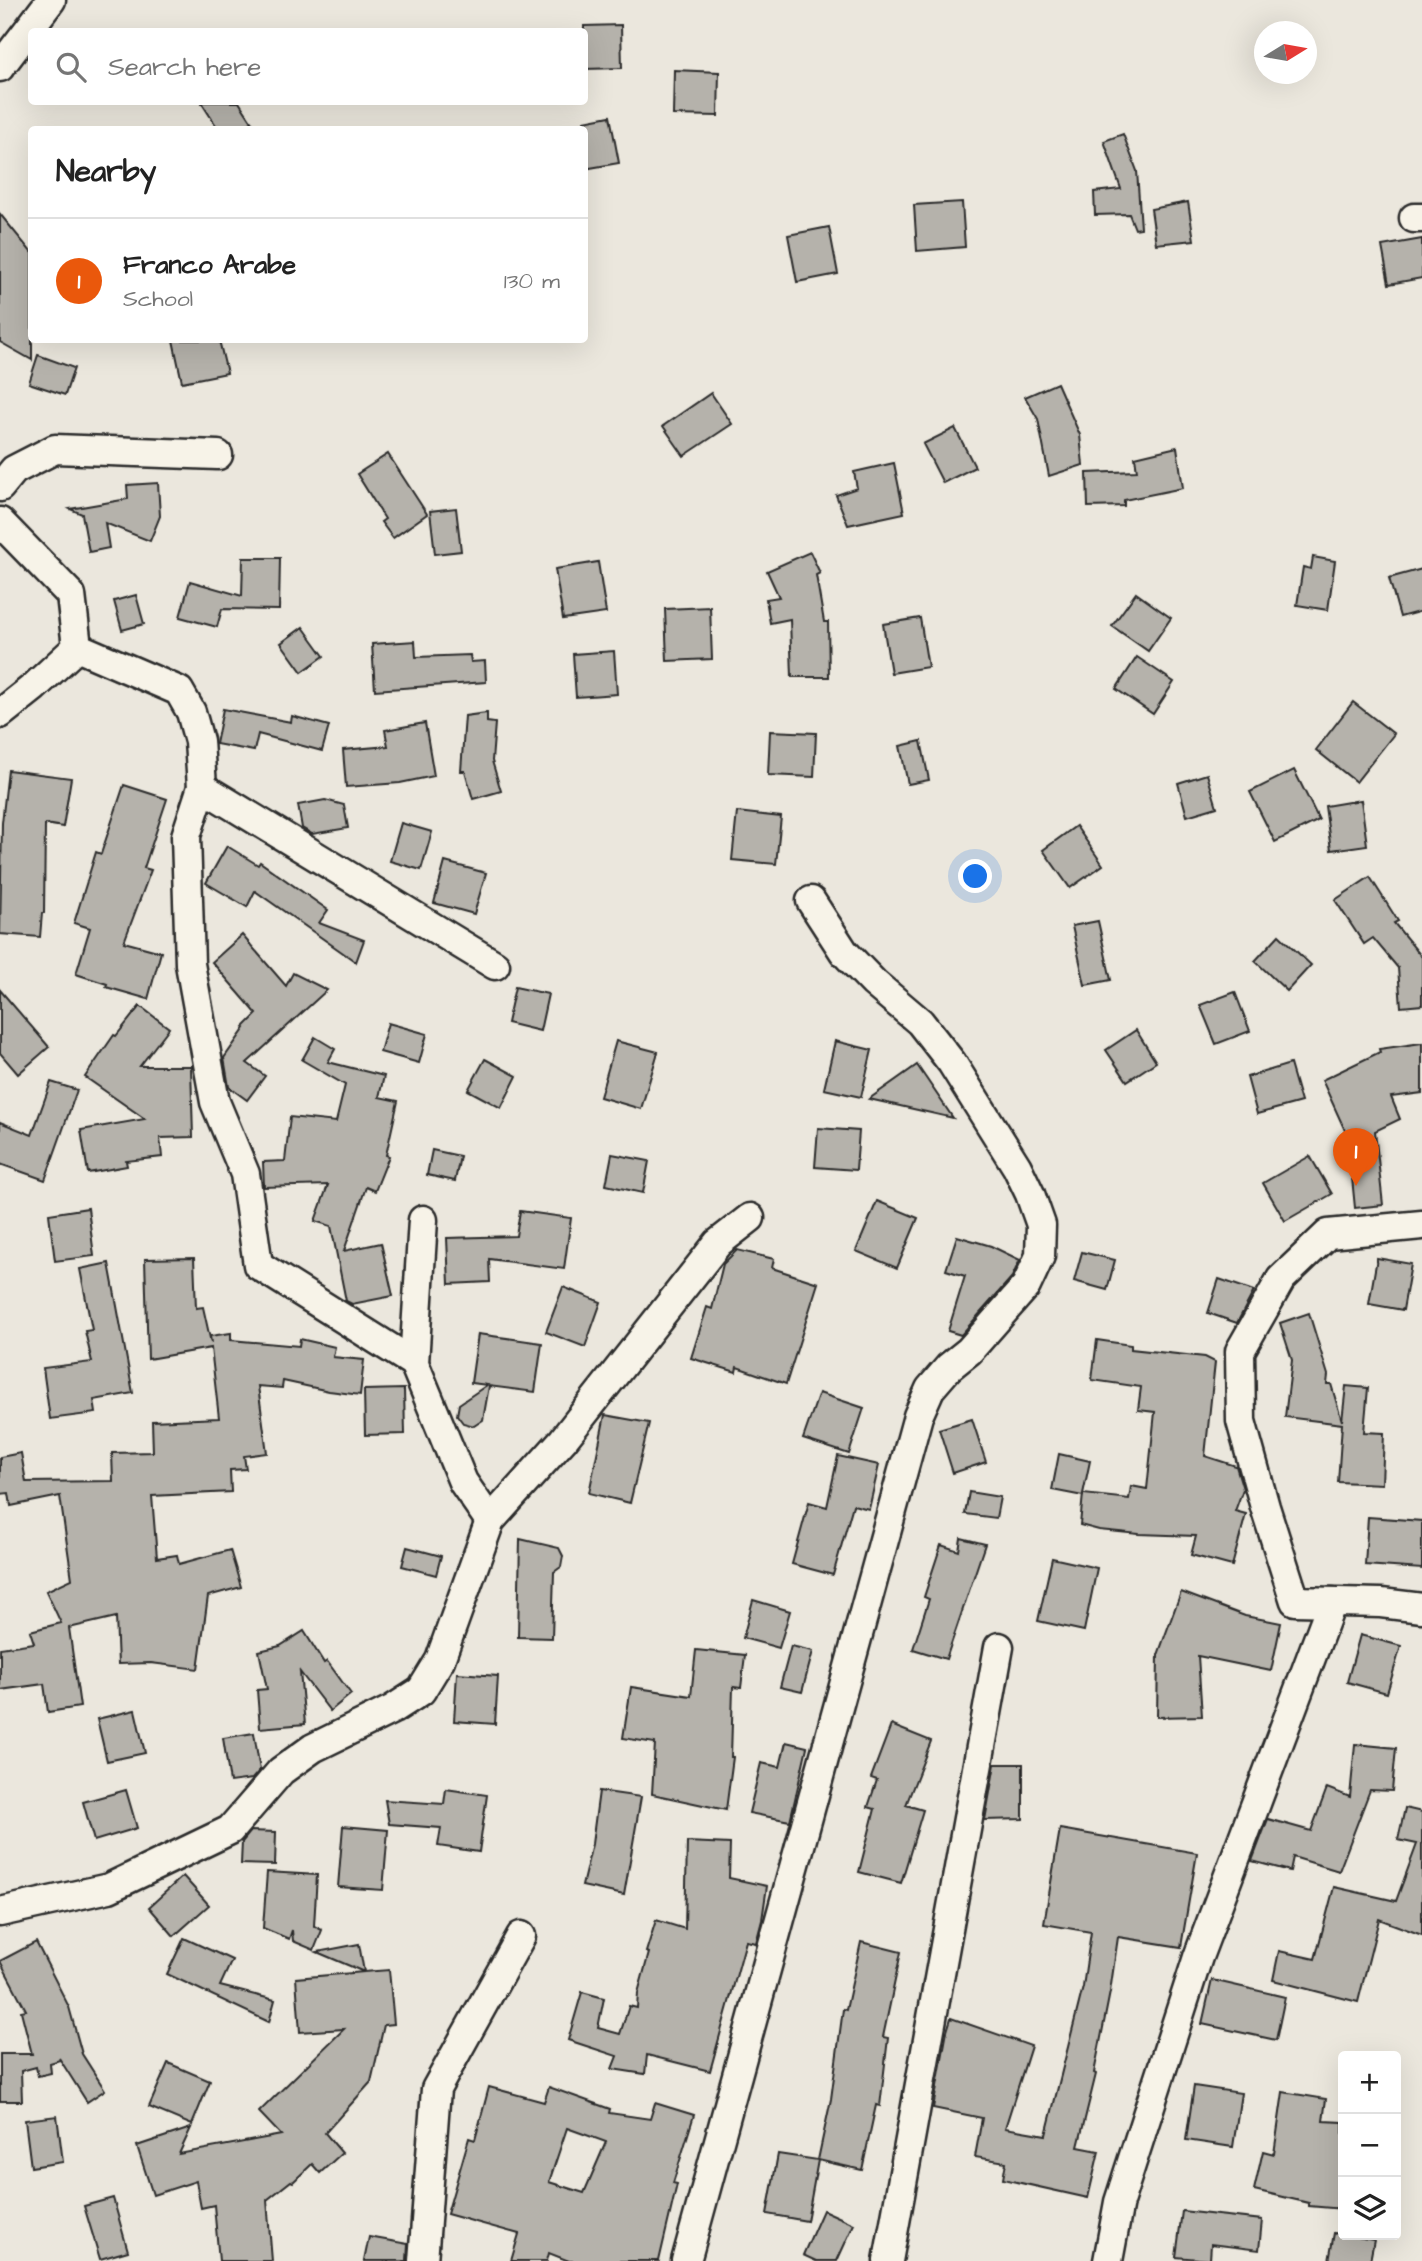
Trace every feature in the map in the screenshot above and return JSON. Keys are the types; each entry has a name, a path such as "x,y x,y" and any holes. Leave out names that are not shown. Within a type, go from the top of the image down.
{"street":[{"path":"29,28 51,0"},
{"path":"0,66 28,30"},
{"path":"0,487 14,470 55,449 218,456"},
{"path":"0,522 71,595 77,647"},
{"path":"0,714 77,647"},
{"path":"77,647 178,691 191,712 199,741 202,787 186,836 190,964 215,1102 245,1174 258,1265 414,1363"},
{"path":"202,787 495,965"},
{"path":"685,2261 918,1416 930,1389 949,1367 969,1351 1026,1286 1040,1256 1041,1225 1030,1194 1017,1167 952,1063 920,1022 874,983 844,952 811,901"},
{"path":"0,1912 109,1888 230,1830 281,1771 292,1763 313,1748 393,1709 421,1692 440,1660 490,1521 563,1440 718,1243 750,1218"},
{"path":"423,1220 414,1363 463,1482 490,1521"},
{"path":"1422,1225 1328,1234 1280,1279 1240,1351 1241,1421 1295,1601 1381,1603 1422,1608"},
{"path":"1108,2261 1119,2202 1198,1956 1332,1602"},
{"path":"888,2261 999,1647"},
{"path":"423,2261 436,2089 521,1936"}],"building":[{"path":"621,25 622,68 588,69 588,28 584,26"},
{"path":"674,70 719,72 718,116 673,115"},
{"path":"203,105 241,105 252,122 246,126 216,126"},
{"path":"610,116 619,163 588,168 588,126 584,126 584,121"},
{"path":"1123,134 1137,171 1141,228 1135,229 1129,214 1095,215 1094,192 1121,189 1104,141"},
{"path":"962,202 965,247 917,251 914,205"},
{"path":"1188,202 1194,240 1156,244 1151,209"},
{"path":"0,214 28,248 28,343 32,343 32,360 0,342"},
{"path":"829,227 838,274 797,282 788,235"},
{"path":"1422,239 1422,278 1389,284 1382,246"},
{"path":"174,343 220,343 227,373 182,382"},
{"path":"38,355 74,368 65,395 29,383"},
{"path":"1057,383 1080,435 1083,465 1049,476 1038,419 1025,397"},
{"path":"711,393 732,424 684,456 663,426"},
{"path":"955,428 975,467 943,483 923,444"},
{"path":"1177,447 1183,488 1124,500 1124,506 1088,507 1087,473 1137,471 1135,457"},
{"path":"388,454 427,514 393,538 381,522 385,519 357,474"},
{"path":"894,463 904,513 848,525 836,495 857,488 854,472"},
{"path":"158,483 160,516 150,541 105,523 109,548 89,552 82,514 70,509 128,499 127,485"},
{"path":"456,508 461,551 435,554 430,511"},
{"path":"810,552 820,573 816,575 824,622 828,622 829,677 792,677 790,619 770,623 766,599 779,597 767,571"},
{"path":"1313,557 1335,561 1328,610 1297,605 1303,567 1311,569"},
{"path":"243,558 280,558 279,610 222,609 217,627 180,617 190,581 242,596"},
{"path":"598,562 606,613 563,619 555,569"},
{"path":"1422,569 1422,611 1400,617 1389,578"},
{"path":"1136,593 1171,618 1148,651 1112,626"},
{"path":"136,595 144,624 122,630 114,601"},
{"path":"710,607 712,659 667,661 665,609"},
{"path":"920,618 928,667 891,673 883,624"},
{"path":"303,627 324,656 302,672 281,643"},
{"path":"415,641 416,657 470,655 471,662 485,661 486,682 375,690 372,644"},
{"path":"614,651 617,694 576,697 573,654"},
{"path":"1137,657 1174,682 1153,714 1116,689"},
{"path":"1353,702 1394,734 1356,782 1316,750"},
{"path":"223,709 291,722 292,716 329,726 322,751 258,734 254,751 216,744"},
{"path":"487,713 487,722 495,723 492,761 501,791 473,799 465,771 461,771 465,716"},
{"path":"425,723 434,776 400,783 346,787 343,750 388,746 385,730"},
{"path":"770,731 816,733 814,777 768,775"},
{"path":"921,741 929,780 908,784 900,746"},
{"path":"8,770 71,778 63,827 45,824 44,913 40,937 0,934 2,823"},
{"path":"1294,770 1319,820 1275,842 1250,792"},
{"path":"1207,774 1217,807 1187,816 1178,783"},
{"path":"124,785 167,799 144,868 151,870 124,942 161,952 148,999 106,987 107,984 76,974 90,928 74,923 96,852 101,854"},
{"path":"325,800 344,805 348,828 312,834 302,828 298,805"},
{"path":"1361,800 1367,845 1331,850 1325,806"},
{"path":"737,812 781,817 776,864 732,860"},
{"path":"401,823 432,832 421,870 390,861"},
{"path":"1076,826 1103,865 1070,888 1043,850"},
{"path":"227,846 258,865 260,862 328,910 319,923 364,940 356,962 255,891 247,907 206,883"},
{"path":"445,862 486,873 474,914 434,903"},
{"path":"1370,877 1398,921 1394,923 1422,957 1422,1005 1401,1007 1398,968 1373,938 1364,944 1335,900"},
{"path":"1098,921 1111,980 1085,985 1072,926"},
{"path":"242,935 286,986 293,973 327,990 247,1063 265,1076 247,1100 229,1087 224,1058 244,1027 257,1014 212,962"},
{"path":"1279,935 1311,965 1287,991 1255,961"},
{"path":"515,987 548,994 540,1031 507,1023"},
{"path":"0,990 49,1047 18,1074 0,1053"},
{"path":"1235,992 1250,1031 1216,1044 1200,1005"},
{"path":"140,1006 169,1028 140,1066 191,1066 193,1137 160,1138 162,1157 126,1161 127,1166 88,1173 81,1130 145,1119 85,1077 114,1035 116,1036"},
{"path":"388,1023 427,1034 419,1063 380,1052"},
{"path":"1136,1030 1156,1062 1127,1081 1106,1050"},
{"path":"315,1037 335,1049 328,1062 384,1076 379,1097 398,1101 386,1155 389,1156 375,1191 366,1187 344,1251 381,1243 393,1296 352,1304 346,1301 331,1226 315,1221 328,1185 264,1187 263,1162 285,1161 290,1117 336,1122 345,1085 302,1060"},
{"path":"616,1041 658,1052 641,1109 600,1097"},
{"path":"835,1041 872,1050 861,1097 824,1089"},
{"path":"1422,1043 1422,1093 1391,1097 1400,1119 1375,1131 1383,1205 1355,1208 1348,1137 1322,1080 1380,1052 1379,1049"},
{"path":"485,1059 517,1076 501,1108 468,1090"},
{"path":"1290,1064 1301,1102 1257,1114 1247,1077"},
{"path":"917,1065 953,1118 869,1099"},
{"path":"51,1082 77,1090 45,1180 0,1164 0,1122 32,1135"},
{"path":"818,1128 859,1131 856,1170 815,1167"},
{"path":"432,1150 460,1156 455,1181 427,1175"},
{"path":"612,1154 649,1161 643,1193 606,1185"},
{"path":"1310,1156 1332,1194 1285,1221 1263,1183"},
{"path":"877,1201 918,1218 897,1268 856,1251"},
{"path":"88,1208 94,1256 55,1261 49,1214"},
{"path":"520,1211 571,1218 564,1269 489,1259 490,1282 449,1284 447,1238 516,1236"},
{"path":"957,1236 991,1246 1020,1260 1012,1277 961,1335 948,1331 965,1276 946,1270"},
{"path":"737,1250 774,1259 772,1268 818,1283 786,1384 737,1367 736,1372 691,1358 707,1307 712,1309 723,1264"},
{"path":"1082,1252 1115,1260 1107,1290 1074,1281"},
{"path":"194,1258 196,1308 203,1307 211,1343 210,1336 231,1333 231,1340 299,1346 300,1339 335,1347 333,1357 364,1360 360,1395 283,1381 282,1388 258,1386 267,1453 244,1456 246,1469 230,1470 231,1492 152,1496 157,1558 177,1555 179,1564 230,1550 241,1587 208,1596 198,1669 151,1663 118,1664 116,1617 69,1628 80,1707 48,1712 44,1684 0,1690 0,1648 34,1643 30,1631 61,1623 46,1591 72,1579 60,1496 11,1506 9,1493 0,1494 0,1457 21,1453 26,1482 113,1481 112,1453 153,1452 152,1421 219,1418 211,1348 148,1359 145,1259"},
{"path":"1377,1258 1411,1264 1403,1310 1369,1304"},
{"path":"109,1263 133,1393 94,1400 96,1413 50,1419 43,1368 92,1362 85,1331 92,1330 80,1269"},
{"path":"1219,1279 1254,1291 1237,1323 1208,1313"},
{"path":"563,1287 601,1302 585,1347 546,1332"},
{"path":"1309,1313 1328,1375 1327,1384 1331,1384 1342,1421 1346,1386 1368,1388 1364,1432 1384,1433 1382,1484 1338,1482 1342,1424 1285,1417 1292,1360 1280,1323"},
{"path":"478,1334 542,1343 535,1392 489,1386 483,1420 474,1426 463,1423 457,1415 459,1404 487,1385 471,1383"},
{"path":"1097,1340 1131,1345 1131,1349 1205,1357 1215,1362 1205,1456 1236,1466 1243,1489 1235,1511 1246,1514 1232,1566 1191,1555 1196,1536 1139,1534 1080,1525 1083,1496 1052,1490 1059,1454 1090,1461 1083,1494 1129,1499 1131,1486 1147,1489 1155,1412 1138,1410 1141,1387 1092,1380"},
{"path":"404,1389 405,1434 365,1435 364,1390"},
{"path":"819,1393 864,1408 849,1454 803,1439"},
{"path":"605,1415 649,1423 630,1503 589,1493"},
{"path":"972,1419 986,1462 953,1473 939,1429"},
{"path":"838,1456 879,1465 869,1509 853,1505 833,1575 792,1564 809,1502 827,1507"},
{"path":"969,1492 1000,1497 996,1518 965,1514"},
{"path":"1368,1517 1422,1521 1422,1569 1365,1565"},
{"path":"961,1538 985,1544 946,1659 913,1649 929,1599 924,1597 941,1545 959,1551"},
{"path":"520,1539 559,1548 563,1556 561,1567 554,1572 552,1638 518,1637"},
{"path":"407,1547 441,1556 436,1575 402,1566"},
{"path":"1052,1558 1097,1568 1084,1631 1038,1621"},
{"path":"1181,1592 1245,1616 1281,1623 1271,1671 1198,1656 1202,1716 1157,1717 1158,1655"},
{"path":"753,1600 790,1611 779,1648 743,1638"},
{"path":"304,1631 324,1663 327,1661 351,1694 330,1711 300,1672 305,1724 260,1728 257,1690 267,1689 259,1651 280,1646"},
{"path":"1360,1635 1401,1646 1387,1693 1347,1682"},
{"path":"791,1646 813,1651 802,1692 780,1687"},
{"path":"696,1650 745,1655 741,1688 733,1687 733,1757 726,1810 652,1794 655,1743 623,1738 631,1687 691,1696"},
{"path":"457,1673 498,1676 495,1724 454,1721"},
{"path":"135,1710 145,1753 107,1761 97,1719"},
{"path":"891,1725 931,1741 906,1805 923,1810 901,1883 859,1872 875,1809 868,1807 877,1780 871,1778"},
{"path":"254,1733 260,1770 252,1779 230,1782 223,1738"},
{"path":"786,1742 807,1747 790,1821 749,1813 761,1763 780,1767"},
{"path":"1355,1744 1396,1748 1392,1791 1370,1790 1339,1871 1293,1857 1290,1871 1252,1861 1268,1819 1311,1831 1327,1788 1350,1797"},
{"path":"995,1764 1023,1764 1023,1819 985,1820"},
{"path":"446,1789 487,1795 479,1852 438,1846 441,1828 389,1824 385,1800 444,1804"},
{"path":"126,1790 137,1828 94,1841 83,1802"},
{"path":"599,1791 641,1797 624,1895 582,1886 592,1844"},
{"path":"1405,1808 1422,1812 1422,1935 1379,1919 1358,2002 1273,1980 1279,1951 1315,1959 1334,1887 1396,1901 1417,1844 1398,1840"},
{"path":"343,1826 388,1830 383,1890 338,1887"},
{"path":"1060,1829 1197,1853 1181,1947 1118,1937 1094,2073 1096,2074 1078,2147 1099,2151 1088,2198 1003,2179 1006,2162 975,2157 982,2118 933,2108 951,2018 1031,2046 1005,2128 1046,2135 1083,1987 1091,1932 1044,1924"},
{"path":"251,1831 276,1832 275,1865 241,1864 242,1842"},
{"path":"687,1842 730,1844 729,1878 767,1886 756,1943 746,1941 710,2071 647,2055 645,2074 612,2069 617,2056 568,2040 582,1992 604,1998 598,2028 620,2034 629,2006 637,2008 638,1993 649,1953 646,1952 656,1920 685,1929"},
{"path":"267,1872 317,1875 314,1926 322,1930 314,1950 293,1941 292,1930 289,1939 263,1928"},
{"path":"183,1876 209,1905 174,1936 149,1907"},
{"path":"184,1938 232,1960 220,1986 275,2000 269,2022 167,1974"},
{"path":"36,1942 69,2007 82,2054 105,2090 87,2102 59,2058 60,2060 50,2063 51,2073 38,2076 36,2067 21,2071 22,2101 0,2101 0,2054 32,2054 21,2011 26,2010 0,1961"},
{"path":"861,1942 901,1952 883,2037 888,2038 880,2106 876,2105 862,2170 818,2160 831,2099 843,2009 846,2010"},
{"path":"359,1944 364,1972 317,1952"},
{"path":"389,1970 394,2024 384,2025 371,2082 325,2133 342,2153 320,2173 312,2164 293,2182 267,2200 272,2261 219,2261 214,2205 201,2208 196,2181 153,2195 137,2146 191,2128 179,2154 281,2135 259,2112 344,2029 300,2032 296,1978"},
{"path":"1212,1980 1285,1997 1276,2040 1202,2024"},
{"path":"168,2063 210,2081 192,2125 149,2107"},
{"path":"1194,2086 1241,2093 1233,2147 1186,2140"},
{"path":"489,2087 544,2102 549,2087 610,2109 609,2113 650,2119 655,2103 694,2115 673,2183 677,2184 659,2261 569,2261 549,2253 547,2261 511,2261 519,2234 447,2214 469,2138 475,2140","holes":["567,2128 606,2142 584,2193 549,2182"]},
{"path":"1283,2092 1326,2099 1323,2121 1338,2122 1338,2209 1309,2206 1309,2203 1254,2190 1263,2151 1274,2154"},
{"path":"57,2116 63,2162 31,2167 25,2120"},
{"path":"778,2154 818,2160 807,2221 767,2214"},
{"path":"113,2198 128,2251 100,2259 84,2206"},
{"path":"823,2210 854,2224 837,2261 816,2261 803,2255"},
{"path":"1182,2211 1262,2220 1259,2250 1211,2244 1210,2260 1176,2257"},
{"path":"1334,2233 1338,2234 1338,2240 1374,2240 1370,2261 1329,2261"},
{"path":"369,2237 408,2244 407,2261 364,2261"}],"place":[{"name":"Franco Arabe","path":"1356,1186"}]}
